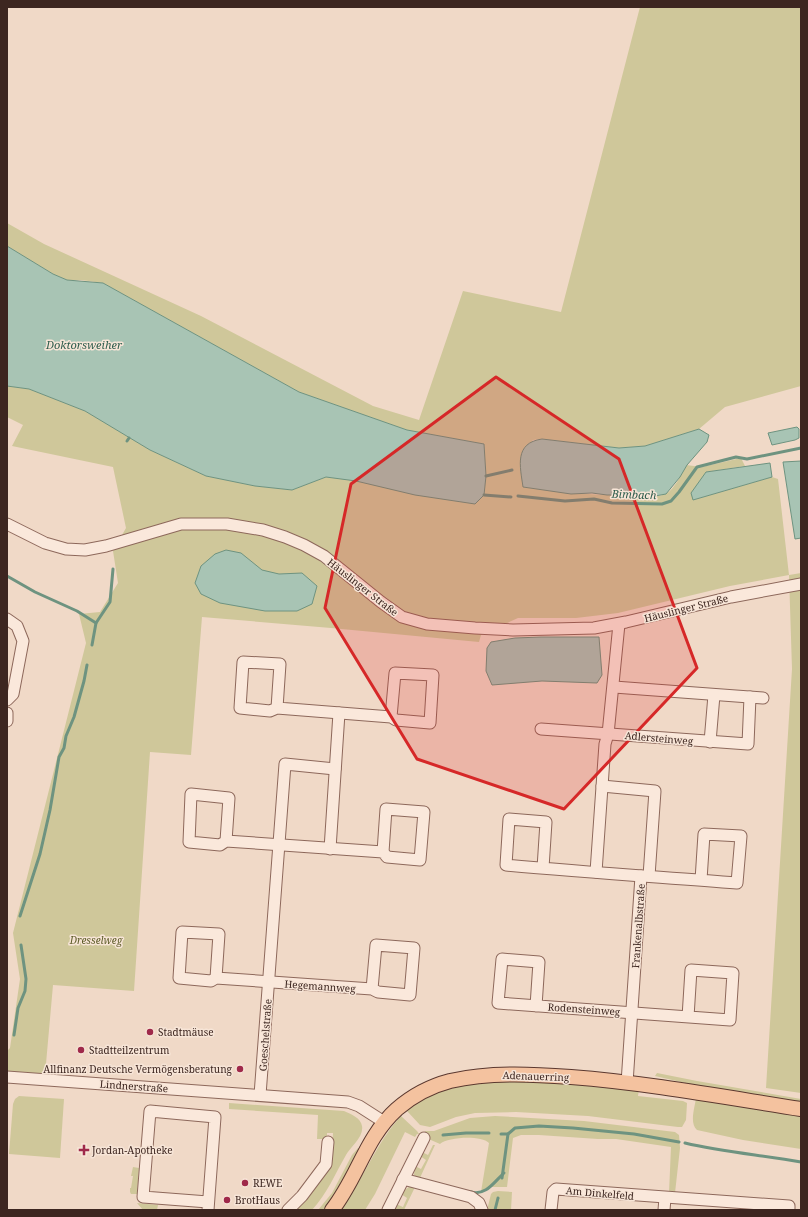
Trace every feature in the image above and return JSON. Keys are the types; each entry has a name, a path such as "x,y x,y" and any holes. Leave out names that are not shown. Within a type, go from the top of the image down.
{"main road":[{"name":"Adenauerring","path":"332,1210 347,1188 374,1136 384,1122 398,1108 415,1096 449,1081 490,1075 594,1079 801,1109"}],"street":[{"name":"Häuslinger Straße","path":"7,524 45,543 66,549 85,550 106,546 181,524 227,524 263,530 304,545 324,556 381,602 402,616 427,624 513,630 594,628 619,624 731,597 801,584"},
{"path":"7,619 17,626 23,641 13,694 7,700"},
{"path":"596,872 605,744 608,734 614,687 619,624"},
{"path":"277,708 280,664 243,662 240,708 270,710 277,708 391,717 396,720 430,723 433,675 395,673 391,717"},
{"path":"614,687 763,698"},
{"path":"710,742 714,695"},
{"name":"Adlersteinweg","path":"541,729 748,744 750,697"},
{"path":"7,713 7,721"},
{"path":"330,849 338,713"},
{"name":"Goeschelstraße","path":"260,1095 285,764 335,769"},
{"name":"Frankenalbstraße","path":"602,786 656,791 637,924 627,1083"},
{"path":"226,841 229,798 192,794 189,842 220,844 226,841 383,852 387,857 420,860 424,812 386,809 383,852"},
{"name":"Frankenalbstraße","path":"543,868 546,822 509,819 506,865 543,868 596,872 645,876"},
{"path":"645,876 737,883 741,836 704,834 701,880"},
{"name":"Hegemannweg","path":"216,978 219,934 182,932 179,978 211,981 216,978 372,989 378,992 410,995 414,948 376,945 372,989"},
{"name":"Rodensteinweg","path":"536,1006 539,962 502,959 498,1003 536,1006 632,1013 688,1018 730,1020 733,973 691,970 688,1018"},
{"name":"Lindnerstraße","path":"7,1077 260,1095"},
{"path":"260,1095 348,1102 360,1106 384,1122"},
{"path":"150,1111 215,1117 208,1206 143,1197 150,1111"},
{"path":"388,1210 424,1138"},
{"path":"288,1210 302,1196 326,1164 328,1142"},
{"path":"403,1179 471,1196 479,1202 482,1210"},
{"name":"Am Dinkelfeld","path":"551,1210 553,1192 556,1189 665,1198"},
{"path":"664,1210 665,1198 789,1206 789,1210"}],"highlighted area":[{"path":"496,377 619,459 697,668 564,809 417,759 325,608 351,484"}],"green space":[{"name":"Dresselweg","path":"640,7 801,7 801,386 725,407 699,429 645,446 619,448 542,439 533,440 520,460 523,487 584,494 654,497 665,494 672,489 686,465 702,467 741,458 745,466 706,472 693,500 772,477 778,479 789,575 730,586 618,613 576,618 518,618 481,635 479,642 202,617 191,755 150,752 134,991 53,985 45,1075 7,1074 7,1051 10,1048 20,979 13,933 86,643 79,614 100,612 118,583 113,551 126,528 113,467 12,446 23,425 7,417 7,386 29,389 85,411 150,450 206,476 255,486 292,490 326,477 484,495 486,476 484,444 407,430 299,392 103,283 67,280 53,274 7,246 7,223 44,244 201,316 373,406 419,420 463,291 561,312"},
{"path":"801,573 801,1093 766,1088 792,669 789,575"},
{"path":"657,1073 801,1099 801,1103 720,1091 655,1076"},
{"path":"528,1081 639,1089 638,1096 683,1101 687,1103 686,1120 682,1127 678,1127 588,1116 516,1112 475,1113 456,1117 430,1127 420,1125 407,1111 436,1093 464,1084 479,1082"},
{"path":"19,1096 64,1099 60,1158 9,1154 13,1104 15,1099"},
{"path":"696,1098 801,1115 801,1149 743,1140 697,1130 693,1123"},
{"path":"229,1103 344,1111 353,1115 360,1121 362,1130 359,1138 348,1152 317,1204 312,1210 296,1210 315,1188 331,1164 333,1133 327,1133 327,1139 317,1139 318,1115 229,1109"},
{"path":"401,1116 419,1134 415,1137 405,1132 375,1194 365,1210 341,1210 384,1138"},
{"path":"495,1116 584,1121 675,1132 679,1135 680,1148 675,1193 669,1193 671,1147 616,1139 539,1135 521,1135 513,1138 507,1187 488,1187 481,1192 489,1143 485,1140 479,1139 457,1138 440,1144 424,1137 425,1131 434,1131 470,1118"},
{"path":"433,1145 435,1145 419,1180 414,1175 415,1166 421,1169 426,1160 420,1156 422,1152 428,1155"},
{"path":"358,1148 348,1172 325,1210 318,1210 332,1193 352,1155"},
{"path":"133,1167 139,1168 137,1194 131,1194 130,1192"},
{"path":"409,1187 415,1187 404,1210 396,1210 396,1204 403,1207 407,1198 401,1194"},
{"path":"498,1191 512,1192 511,1210 487,1210 491,1194"},
{"path":"137,1203 158,1205 157,1210 143,1210"}],"water":[{"name":"Doktorsweiher","path":"7,246 53,274 67,280 103,283 299,392 407,430 484,444 486,476 484,495 475,504 415,495 356,481 326,477 292,490 255,486 206,476 150,450 85,411 29,389 7,386"},
{"path":"797,427 799,429 799,438 772,445 768,433"},
{"path":"699,429 709,435 707,442 687,465 680,477 666,494 655,496 607,495 592,493 571,494 523,487 520,464 521,457 523,450 533,441 542,439 619,448 645,446"},
{"path":"801,461 801,538 795,539 783,462"},
{"path":"770,463 772,477 693,500 691,493 706,472"},
{"path":"226,550 241,553 262,570 279,574 302,573 317,586 312,604 297,611 265,611 220,603 201,594 195,583 201,566 215,554"},
{"path":"599,637 602,675 597,683 542,681 492,685 486,671 487,648 491,642 515,638"}],"waterway":[{"name":"Bimbach","path":"518,496 565,501 594,499 612,503 662,504 671,501 697,467 736,457 747,459 801,448"},
{"path":"486,476 512,470"},
{"name":"Bimbach","path":"484,495 511,497"},
{"path":"92,645 96,623 110,602 113,569"},
{"path":"7,576 35,592 77,611 96,623"},
{"path":"20,916 40,854 50,810 59,757 64,748 66,736 74,717 87,665"},
{"path":"14,1035 18,1008 25,991 26,979 21,945"},
{"path":"502,1178 508,1134 515,1128 539,1126 573,1128 634,1134 679,1142"},
{"path":"443,1135 489,1133"},
{"path":"501,1134 508,1134"},
{"path":"685,1143 714,1149 801,1162"},
{"path":"471,1192 476,1193 485,1190 504,1173"},
{"path":"495,1210 498,1198"}],"place":[{"name":"Stadtmäuse","path":"150,1032"},
{"name":"Stadtteilzentrum","path":"81,1050"},
{"name":"Allfinanz Deutsche Vermögensberatung","path":"240,1069"},
{"name":"Jordan-Apotheke","path":"84,1150"},
{"name":"REWE","path":"245,1183"},
{"name":"BrotHaus","path":"227,1200"}]}
